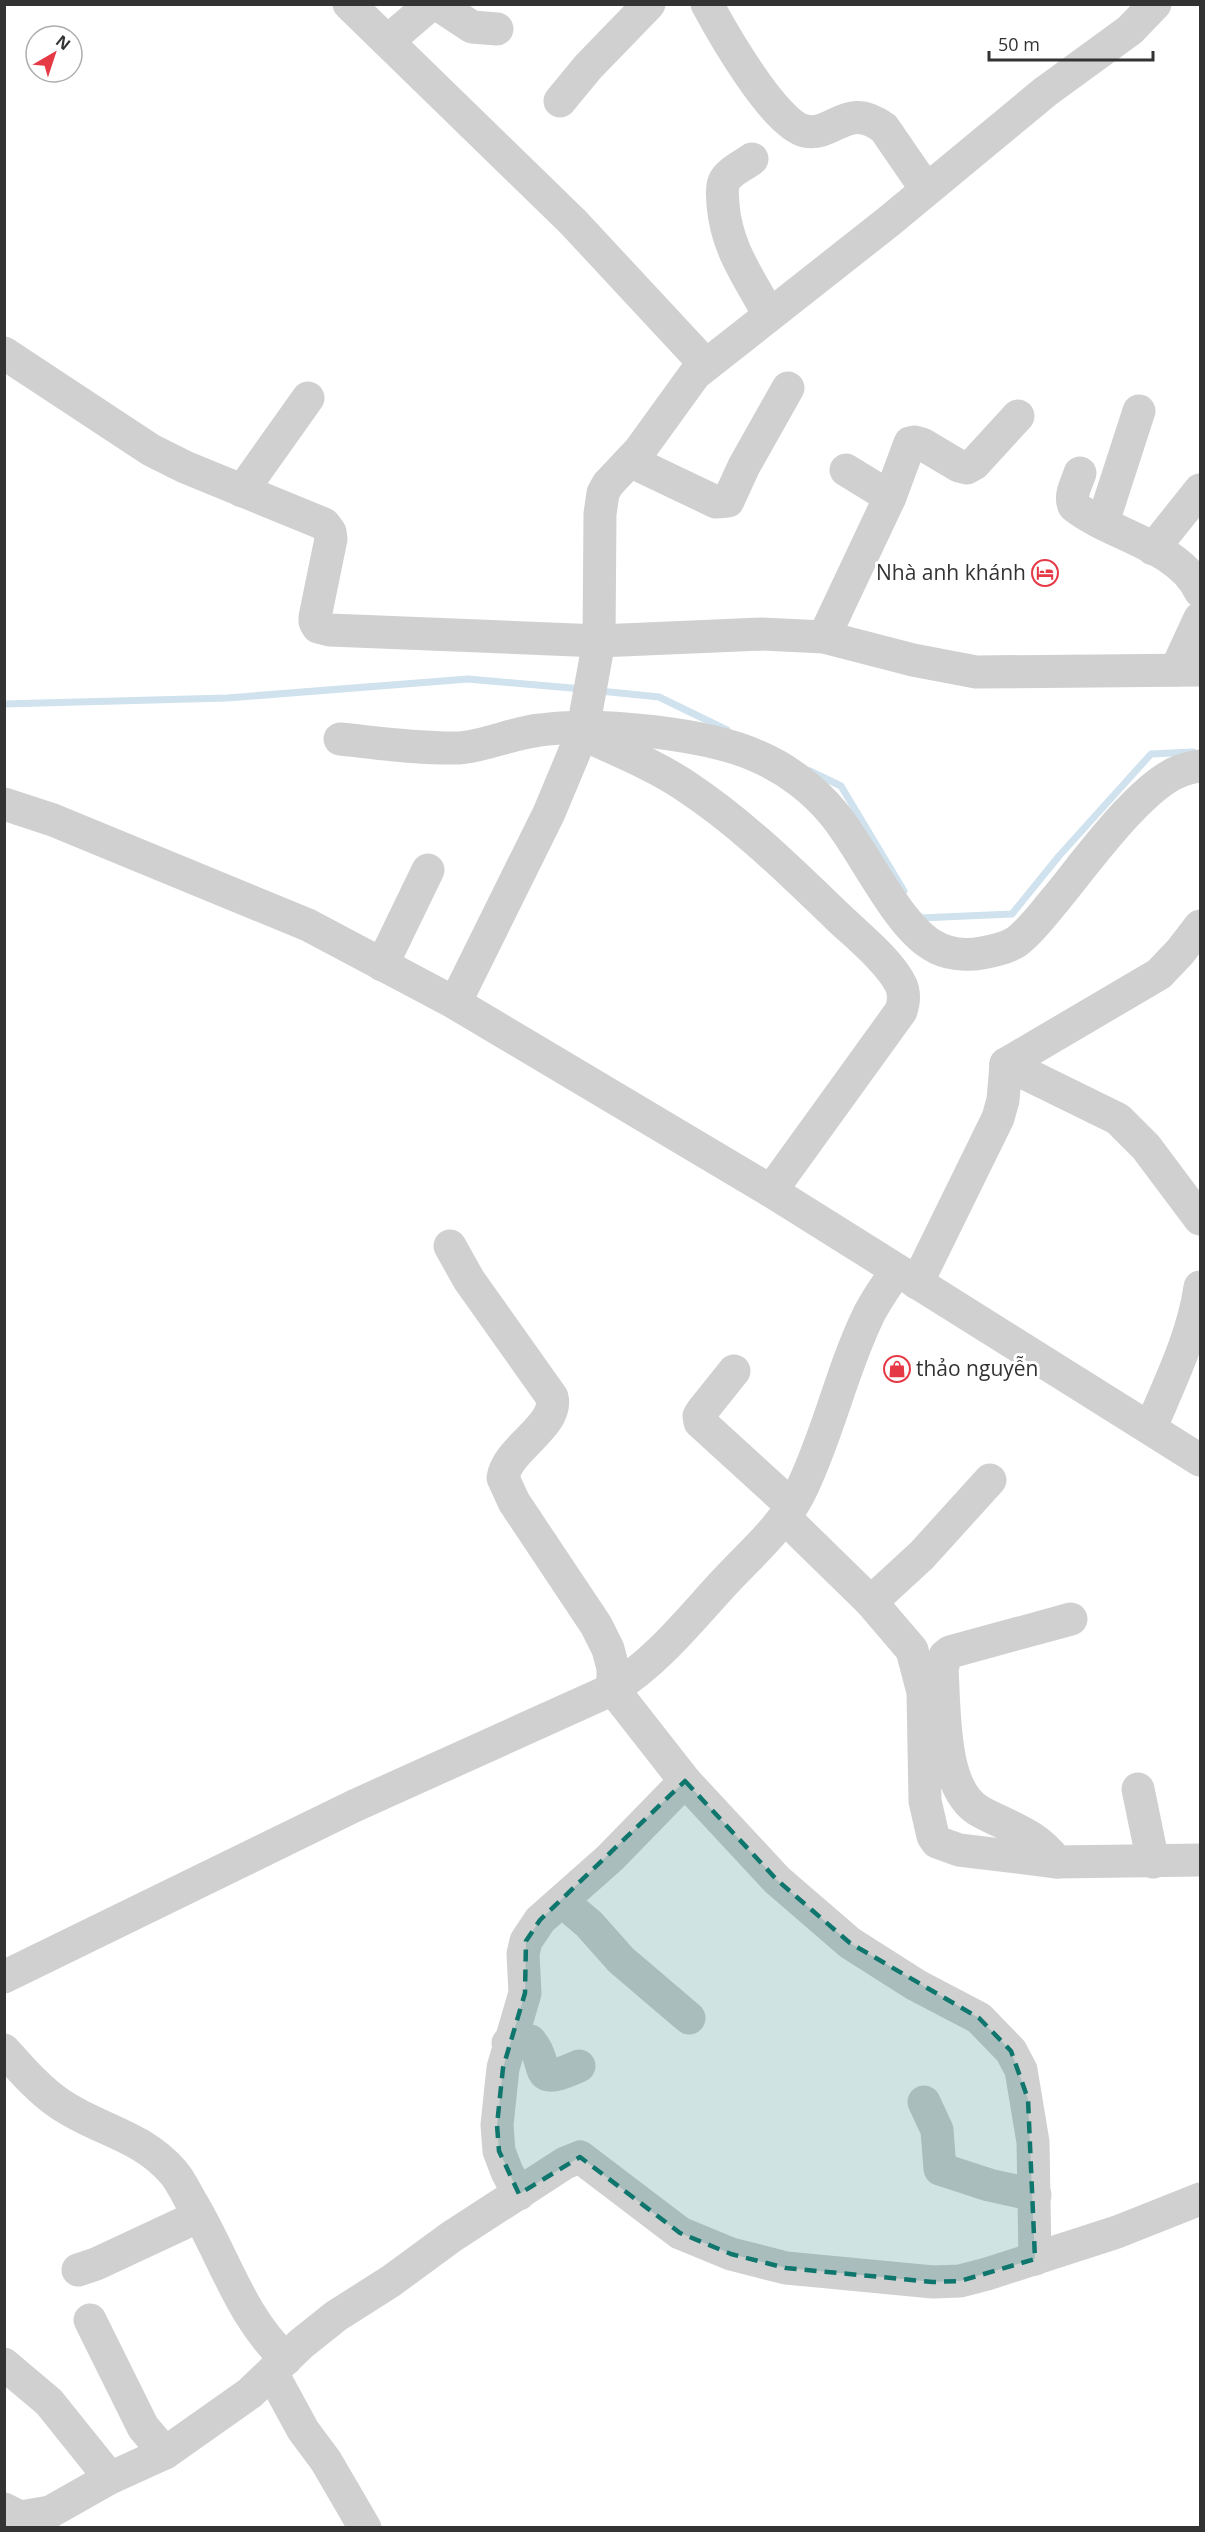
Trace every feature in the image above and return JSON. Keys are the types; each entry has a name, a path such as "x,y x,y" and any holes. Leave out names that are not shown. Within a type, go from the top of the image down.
{"street":[{"path":"349,4 573,222 706,365"},
{"path":"388,41 431,4"},
{"path":"437,4 472,27 497,29"},
{"path":"560,101 588,67 649,4"},
{"path":"707,4 761,91 794,126 805,131 814,131 854,117 863,117 877,122 884,128 926,189"},
{"path":"455,1003 549,813 584,724 597,650 601,501 608,484 630,461 686,386 706,365 1080,64 1130,30 1155,4"},
{"path":"752,159 726,178 723,183 724,216 731,246 769,315"},
{"path":"6,357 151,450 242,491 319,520 330,532 331,539 315,622 318,627 330,630 597,650 761,634 824,637 912,660 976,672 1188,670 1200,618"},
{"path":"630,461 716,502 728,501 744,466 788,388"},
{"path":"242,491 308,398"},
{"path":"1103,522 1139,411"},
{"path":"824,637 890,497 910,443 922,444 959,466 967,468 974,464 1017,416"},
{"path":"846,470 890,497"},
{"path":"1080,473 1072,501 1078,509 1153,549 1188,573 1200,591"},
{"path":"1153,549 1200,490"},
{"path":"584,724 637,759 683,784 731,818 854,932 892,971 900,983 904,993 901,1011 771,1191"},
{"path":"340,739 459,748 537,730 584,724 703,740 759,757 783,770 810,790 832,812 912,928 930,945 960,954 980,953 1016,942 1049,908 1139,801 1179,771 1200,766"},
{"path":"4,804 53,820 308,925 455,1003 771,1191 906,1277 1151,1427 1200,1460"},
{"path":"382,965 428,870"},
{"path":"1006,1064 1159,974 1200,926"},
{"path":"1006,1064 1118,1119 1146,1147 1200,1219"},
{"path":"4,1977 354,1806 613,1689 639,1671 687,1626 789,1512 818,1453 864,1324 880,1295 906,1277 998,1118 1003,1100 1006,1064"},
{"path":"450,1246 469,1280 552,1396 552,1412 507,1465 503,1478 514,1502 596,1625 608,1649 614,1668 613,1689 685,1781 777,1880 850,1943 916,1985 979,2018 1011,2052 1021,2070 1028,2099 1033,2142 1035,2259"},
{"path":"1151,1427 1185,1346 1198,1308 1200,1287"},
{"path":"734,1371 702,1411 699,1416 700,1422 789,1512 912,1650 920,1674 924,1716 925,1801 933,1836 937,1842 959,1850 1057,1862 1200,1860"},
{"path":"871,1602 922,1555 990,1480"},
{"path":"1057,1862 1038,1841 971,1806 959,1790 950,1755 942,1663 950,1652 1071,1619"},
{"path":"519,2194 499,2151 497,2126 499,2094 508,2043 525,1993 523,1954 526,1941 540,1920 610,1858 685,1781"},
{"path":"1138,1789 1153,1862"},
{"path":"563,1902 589,1924 621,1960 689,2018"},
{"path":"508,2043 530,2041 542,2068 549,2076 556,2076 579,2066"},
{"path":"4,2050 40,2088 60,2105 138,2141 174,2172 199,2216 235,2290 268,2342 303,2430 326,2461 365,2528"},
{"path":"924,2102 937,2130 940,2169 989,2185 1035,2195"},
{"path":"16,2518 50,2512 110,2478 165,2453 250,2394 301,2344 336,2316 391,2281 451,2237 565,2163 580,2157 680,2233 731,2254 786,2268 933,2282 960,2280 1035,2259 1117,2232 1200,2199"},
{"path":"78,2270 199,2216"},
{"path":"90,2319 143,2427 165,2453"},
{"path":"4,2364 49,2402 110,2478"}],"highlighted area":[{"path":"685,1781 777,1880 850,1943 979,2018 1011,2051 1028,2099 1035,2259 960,2281 933,2282 786,2268 731,2254 680,2233 580,2157 519,2194 499,2151 497,2125 503,2068 525,1993 526,1941 540,1920"}],"waterway":[{"path":"4,704 227,698 468,679 583,689"},
{"path":"600,691 659,697 727,730"},
{"path":"919,916 920,918 1012,914 1059,856 1151,754 1193,752"},
{"path":"810,771 841,786 904,891"}],"place":[{"name":"Nhà anh khánh","path":"1045,573"},
{"name":"thảo nguyễn","path":"897,1369"}]}
